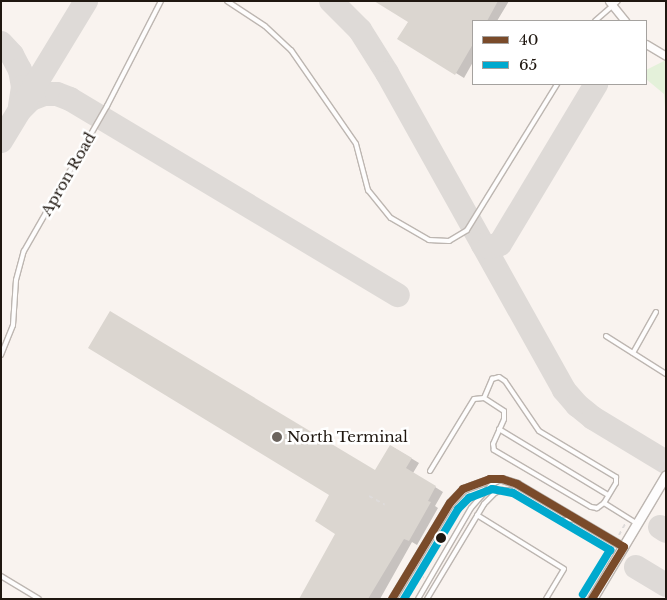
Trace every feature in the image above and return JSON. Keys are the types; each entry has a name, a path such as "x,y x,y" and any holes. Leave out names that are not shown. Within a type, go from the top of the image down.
{"street":[{"path":"613,3 624,20"},
{"path":"647,45 666,56"},
{"path":"592,599 637,524 662,472"},
{"path":"392,599 450,503 463,489 477,482 502,479 517,484 624,547"}],"lane":[{"name":"Apron Road","path":"1,355 13,324 16,280 24,251 108,106 161,1"},
{"path":"227,1 265,26 291,50 356,144 368,190 391,218 429,240 447,241 460,236 467,230 556,85"},
{"path":"596,20 613,3"},
{"path":"633,353 656,312"},
{"path":"606,336 666,374"},
{"path":"430,470 474,399 484,398 504,411 504,419 493,444 494,450 591,507 597,508 604,503 616,483 616,477 539,432 505,381 499,378 492,379 484,398"},
{"path":"500,429 608,495"},
{"path":"418,599 471,508 491,485 502,479"},
{"path":"427,599 477,515 494,493 509,490 562,521 576,519"},
{"path":"604,503 637,524"},
{"path":"477,515 564,569 546,599"},
{"path":"1,576 39,599"}],"path":[{"path":"662,472 666,458"},
{"path":"368,496 385,505"},
{"path":"580,599 629,519"},
{"path":"416,573 424,578"}],"green space":[{"path":"666,60 666,120 664,94 647,80 647,70"}],"building":[{"path":"374,1 498,1 488,20 472,20 472,46 455,75 397,39 408,22"},
{"name":"North Terminal","path":"110,311 375,470 390,445 412,458 406,468 436,486 428,501 431,502 409,541 404,539 368,599 299,599 335,534 315,521 329,495 88,348"}],"taxiway":[{"path":"1,141 86,1"},
{"path":"331,1 360,30 387,73 564,390 577,405 593,418 666,462"},
{"path":"1,43 12,55 20,70 23,87 20,107"},
{"path":"483,245 489,247 500,244 595,85"},
{"path":"21,109 31,99 44,94 57,94 70,99 398,295"},
{"path":"660,527 666,531"},
{"path":"636,567 666,585"}],"transit line":[{"name":"40","path":"392,599 450,503 463,489 490,479 502,479 517,484 624,547"},
{"name":"65","path":"404,599 458,509 469,498 492,489 513,493 610,550 583,594"},
{"name":"40","path":"592,599 624,547"}],"place":[{"name":"North Terminal","path":"277,437"}]}
